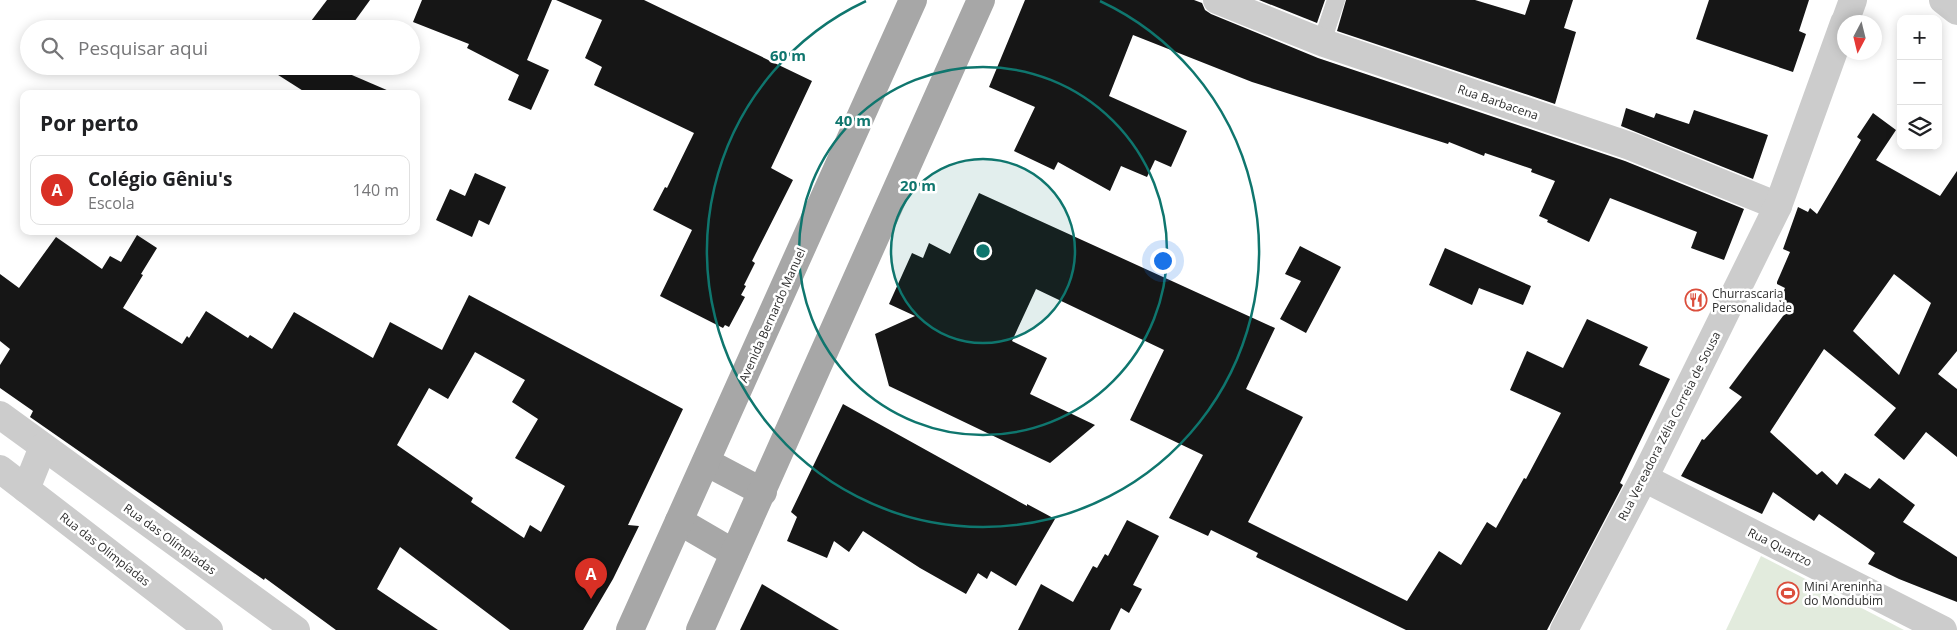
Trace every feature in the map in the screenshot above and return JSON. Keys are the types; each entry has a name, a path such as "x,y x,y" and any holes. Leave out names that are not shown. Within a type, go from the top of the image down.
{"main road":[{"name":"Avenida Bernardo Manuel","path":"630,630 913,0"},
{"path":"700,630 981,0"},
{"path":"706,462 763,492"},
{"path":"679,521 734,553"}],"street":[{"name":"Rua Barbacena","path":"1217,0 1322,42 1630,146 1778,206"},
{"name":"Rua Vereadora Zélia Correia de Sousa","path":"1848,15 1853,0"},
{"path":"1943,0 1957,11"},
{"name":"Rua Vereadora Zélia Correia de Sousa","path":"1564,630 1644,478 1778,206 1837,45"},
{"name":"Rua das Olímpiadas","path":"0,414 266,622 296,630"},
{"path":"26,488 43,447"},
{"name":"Rua das Olimpíadas","path":"0,469 209,630"},
{"name":"Rua Quartzo","path":"1644,478 1944,630"},
{"path":"1944,630 1957,616"}],"lane":[{"path":"1322,42 1336,0"}],"shaded area":[{"name":"Mini Areninha do Mondubim","path":"1761,556 1904,630 1726,630"}],"building":[{"path":"327,0 370,0 356,20 312,20"},
{"path":"422,0 552,0 527,60 549,70 531,110 508,100 519,75 467,48 469,44 420,25 420,20 414,20"},
{"path":"556,0 644,0 812,81 771,168 793,180 752,261 755,263 741,295 745,297 729,327 725,325 723,328 660,296 692,230 653,210 665,187 667,188 694,133 594,85 602,67 585,58 602,20"},
{"path":"1025,0 1194,0 1202,3 1205,10 1211,14 1318,58 1625,161 1744,209 1724,260 1691,248 1697,232 1610,198 1589,242 1547,222 1548,220 1539,216 1555,181 1531,172 1532,169 1485,153 1484,156 1449,142 1448,144 1252,82 1133,35 1109,96 1187,131 1171,167 1155,160 1147,177 1121,166 1110,191 1058,162 1054,170 1014,151 1035,107 989,87"},
{"path":"1259,0 1325,0 1317,23"},
{"path":"1346,0 1475,0 1525,15 1530,0 1573,0 1564,28 1576,32 1555,104 1337,31"},
{"path":"1709,0 1809,0 1799,31 1806,34 1793,72 1696,39"},
{"path":"278,75 352,75 387,90 302,90"},
{"path":"1626,108 1654,118 1656,113 1689,124 1694,110 1768,135 1753,179 1621,126"},
{"path":"1873,113 1896,130 1876,160 1940,196 1957,171 1957,351 1938,374 1957,389 1957,457 1926,432 1904,460 1874,435 1896,408 1824,349 1770,432 1817,475 1822,471 1837,485 1845,473 1870,489 1879,478 1915,505 1903,522 1957,557 1957,602 1899,579 1868,564 1875,553 1819,514 1814,521 1773,492 1762,514 1681,476 1702,439 1704,440 1742,397 1729,388 1783,316 1793,308 1779,301 1785,288 1777,284 1777,282 1790,252 1783,249 1798,207 1808,212 1810,208 1817,214 1861,140 1857,137","holes":["1894,274 1931,303 1899,375 1853,331"]},
{"path":"475,173 506,187 489,225 479,220 472,237 436,220 450,189 465,196"},
{"path":"979,193 1275,328 1246,389 1303,417 1248,522 1407,601 1439,551 1461,565 1487,522 1496,528 1524,478 1526,479 1561,413 1510,390 1527,351 1563,368 1587,319 1648,347 1639,365 1670,379 1620,483 1623,485 1547,630 1406,630 1256,557 1258,553 1211,530 1208,536 1169,518 1203,455 1130,420 1164,350 1036,289 1012,341 1047,358 1030,394 1095,425 1050,463 889,386 875,334 915,316 889,304 912,253 923,258 929,243 950,254"},
{"path":"137,235 157,248 123,308 182,344 187,336 189,338 206,311 248,338 250,335 272,349 294,312 373,358 390,322 442,350 469,295 683,409 628,525 639,526 613,579 583,630 510,630 400,547 377,589 438,630 336,630 265,578 264,580 30,417 33,411 0,388 0,365 10,349 0,341 0,274 19,288 56,237 102,269 110,256 121,262","holes":["475,352 525,380 512,402 538,419 515,458 565,486 541,532 530,525 524,538 471,502 473,498 397,445 429,388 448,399"]},
{"path":"1300,246 1341,267 1306,333 1280,319 1301,281 1285,274"},
{"path":"1445,248 1531,286 1523,305 1479,288 1472,305 1429,285"},
{"path":"843,404 1027,506 1027,504 1055,519 1016,586 991,571 987,579 978,573 966,594 920,568 863,531 849,552 834,541 827,558 787,541 797,517 791,512"},
{"path":"1127,520 1159,536 1133,585 1142,589 1129,613 1121,608 1110,630 1018,630 1041,584 1073,602 1093,566 1097,568 1105,554 1108,556"},
{"path":"762,584 839,630 740,630"}],"place":[{"name":"Churrascaria Personalidade","path":"1696,300"},
{"name":"Mini Areninha do Mondubim","path":"1788,593"},
{"name":"Colégio Gêniu's","path":"591,599"}]}
